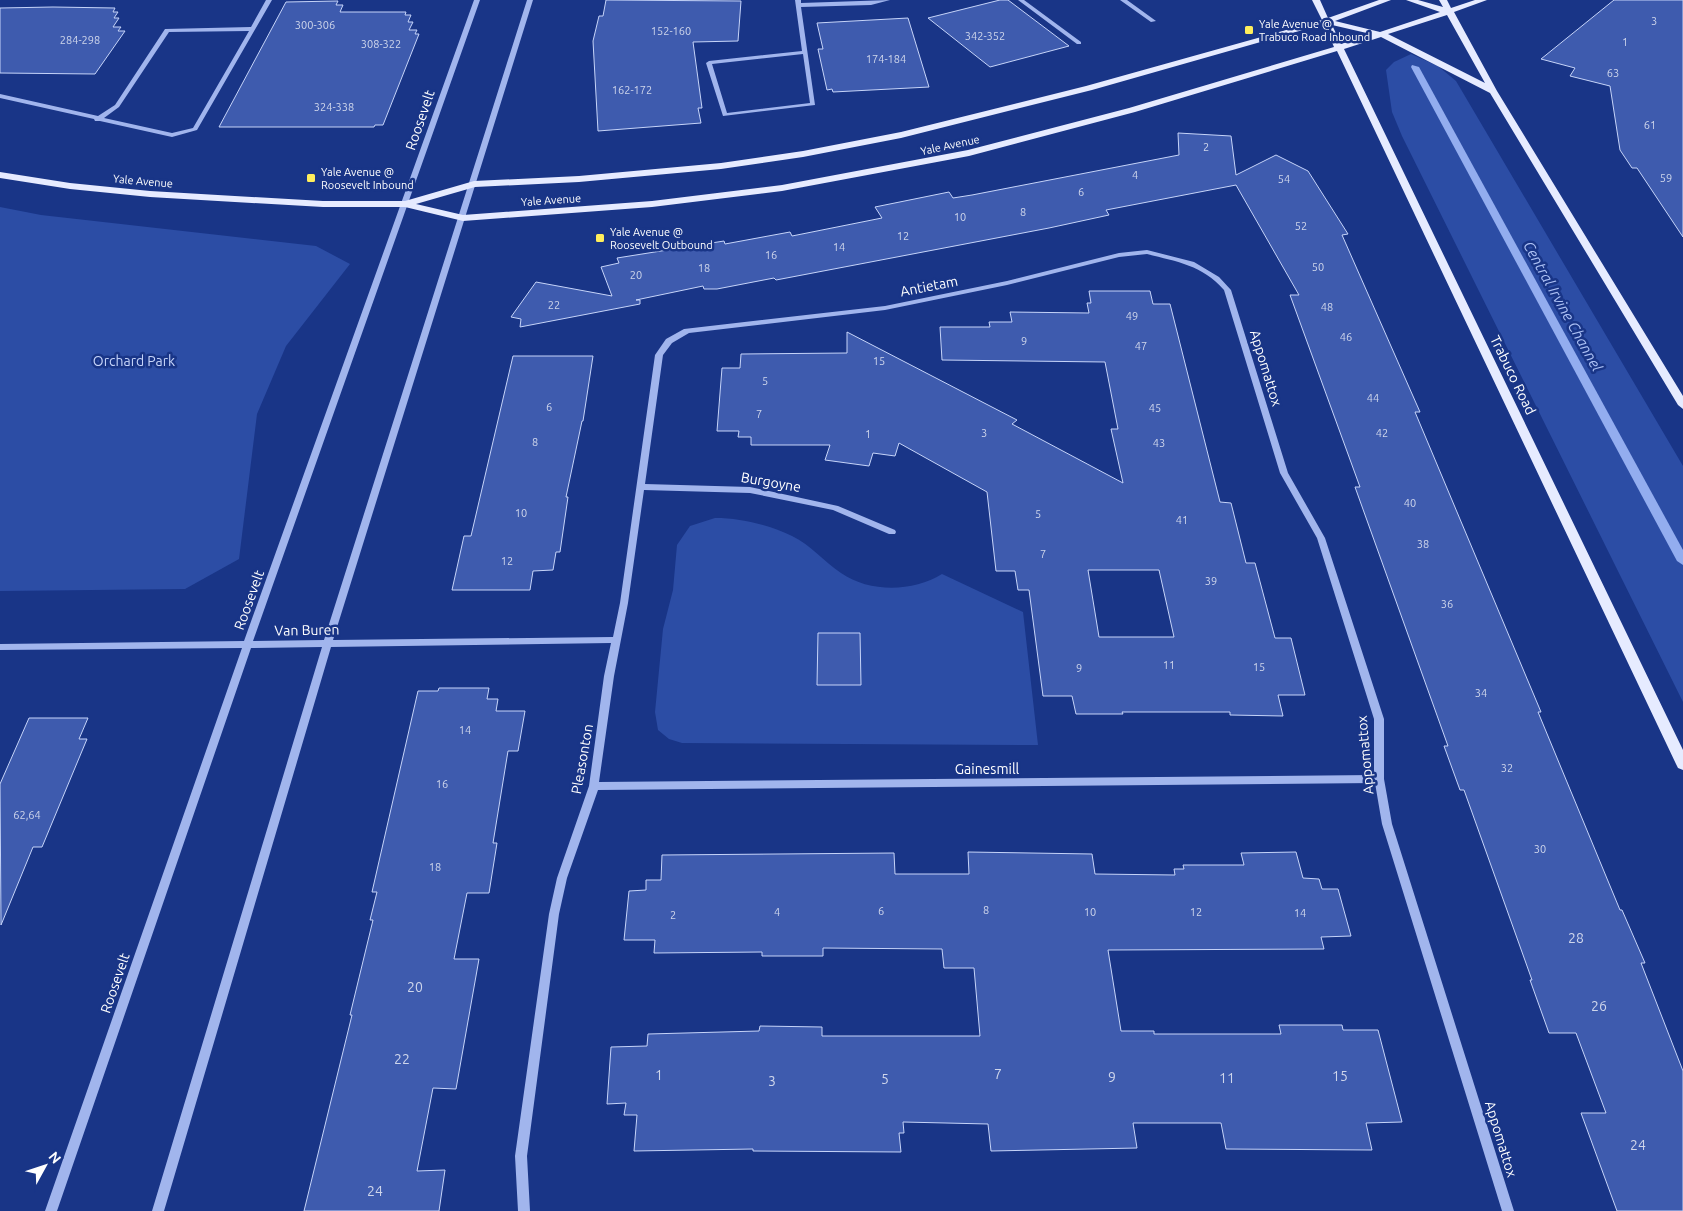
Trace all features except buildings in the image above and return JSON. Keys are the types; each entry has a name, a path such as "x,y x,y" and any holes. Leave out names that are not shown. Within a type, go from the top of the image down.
{"main road":[{"name":"Trabuco Road","path":"1316,0 1683,764"},
{"name":"Yale Avenue","path":"405,204 474,184 579,179 712,167 852,144 968,120 1326,21 1387,0"},
{"path":"1410,0 1450,12"},
{"path":"1443,0 1493,90 1683,405"},
{"name":"Yale Avenue","path":"0,175 70,186 150,194 323,204 405,204 463,218 652,204 782,188 969,153 1040,135 1340,49 1483,0"},
{"path":"1326,21 1384,35 1493,90"}],"street":[{"path":"0,96 97,120 172,135 195,129 270,0"},
{"name":"Roosevelt","path":"51,1211 247,645 477,0"},
{"path":"158,1211 328,644 474,184 530,0"},
{"path":"805,52 709,63 725,115 813,104 798,2 871,3 887,0"},
{"path":"1021,0 1079,43"},
{"path":"1122,0 1153,21"},
{"name":"Antietam","path":"669,341 687,331 711,327 885,308 1007,283 1119,255 1146,252 1192,262"},
{"name":"Appomattox","path":"1192,262 1217,278 1227,290 1284,473 1321,538 1378,720 1379,779 1387,824 1508,1211"},
{"name":"Pleasonton","path":"524,1211 521,1156 554,914 562,878 594,786 615,640 624,603 659,355 669,341"},
{"name":"Burgoyne","path":"641,487 750,490 835,508 892,532"},
{"name":"Van Buren","path":"0,647 615,640"},
{"name":"Gainesmill","path":"594,786 1379,779"}],"lane":[{"path":"97,120 117,106 168,30 253,29"}],"green space":[{"path":"1411,54 1438,66 1456,81 1683,466 1683,702 1402,136 1392,112 1386,70 1394,62"},
{"name":"Orchard Park","path":"0,207 41,215 316,246 350,264 286,346 257,414 239,559 185,589 0,591"},
{"path":"715,518 745,521 783,532 805,544 852,580 865,584 878,587 905,587 931,580 942,574 1023,612 1038,745 682,743 669,739 658,730 655,712 663,629 673,590 677,545 690,526"}],"waterway":[{"name":"Central Irvine Channel","path":"1415,67 1683,561"}],"place":[{"name":"Yale Avenue @ Trabuco Road Inbound","path":"1249,30"},
{"name":"Yale Avenue @ Roosevelt Inbound","path":"311,178"},
{"name":"Yale Avenue @ Roosevelt Outbound","path":"600,238"}]}
